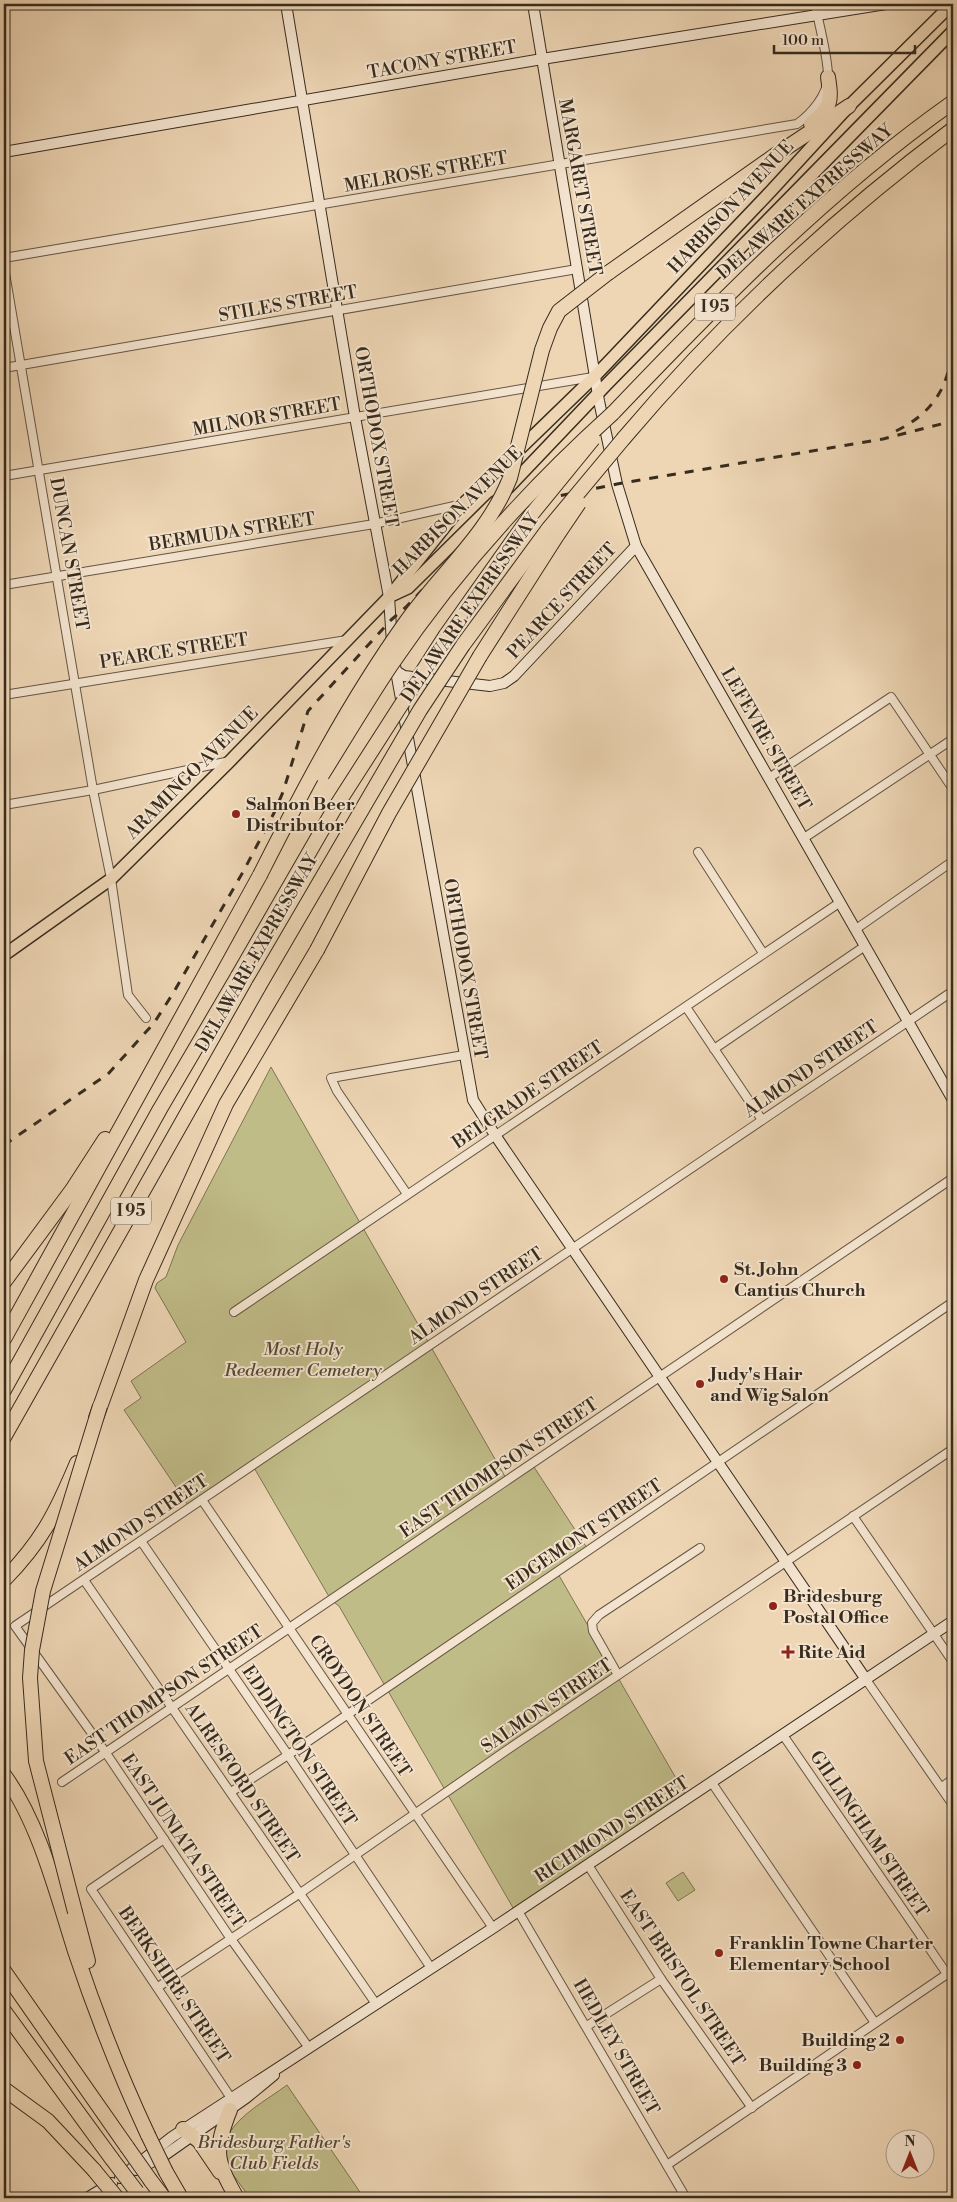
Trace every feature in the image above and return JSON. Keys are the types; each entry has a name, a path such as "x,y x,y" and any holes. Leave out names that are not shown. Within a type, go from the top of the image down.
{"highway":[{"path":"774,156 825,111 831,97 828,77"},
{"name":"DELAWARE EXPRESSWAY","path":"4,1390 160,1108 333,811 446,634 531,515 613,413 747,275 853,180 953,102"},
{"path":"4,1339 260,875 309,780 372,671 430,590 490,519 502,498 510,478 542,350 559,312 608,273 774,156 849,106"},
{"name":"DELAWARE EXPRESSWAY","path":"4,1437 259,986 420,710 462,645 554,531 624,438 706,347 804,250 953,129"},
{"path":"260,875 363,707 450,584 546,475 613,413"},
{"path":"4,1580 32,1549 46,1530 67,1488 100,1406 146,1280 226,1104 317,950 390,813 554,531"},
{"path":"4,1282 72,1190 166,1046"},
{"path":"100,1406 43,1591 34,1634 30,1678 36,1761 69,1914 115,2061 148,2135 180,2198"},
{"path":"4,1775 27,1816 69,1914"},
{"path":"4,1971 164,2198"},
{"path":"4,2011 139,2195"},
{"path":"4,2089 48,2121 94,2170 117,2198"},
{"path":"228,2183 219,2162 219,2151 221,2135 231,2104"},
{"path":"188,2132 202,2144 237,2198"}],"main road":[{"name":"HARBISON AVENUE","path":"389,597 463,504 595,376 771,192 849,106 952,4"},
{"name":"HARBISON AVENUE","path":"389,597 408,588 494,502 598,393 953,31"},
{"path":"940,46 953,37"},
{"name":"ARAMINGO AVENUE","path":"4,955 111,879 230,761 389,597"}],"street":[{"name":"ORTHODOX STREET","path":"286,4 355,417 389,597 394,670 473,1100 495,1135 719,1461 785,1563 953,1804"},
{"name":"MARGARET STREET","path":"533,4 595,376"},
{"name":"TACONY STREET","path":"4,152 542,59 816,9 886,4"},
{"path":"816,9 828,77"},
{"name":"MELROSE STREET","path":"4,258 797,124 816,105 828,77"},
{"name":"DUNCAN STREET","path":"4,267 93,790 111,879 128,995 146,1018"},
{"name":"STILES STREET","path":"4,368 578,269"},
{"name":"LEFEVRE STREET","path":"595,376 617,484 636,546 908,1021 950,1087 953,1100"},
{"name":"MILNOR STREET","path":"4,476 595,376"},
{"name":"BERMUDA STREET","path":"4,585 374,524 463,504"},
{"name":"PEARCE STREET","path":"394,670 404,676 434,680 490,686 504,683 514,676 636,546"},
{"name":"PEARCE STREET","path":"4,695 349,640"},
{"path":"768,778 891,697 953,789"},
{"path":"804,838 953,739"},
{"path":"4,805 93,790 230,761"},
{"path":"698,852 763,953"},
{"path":"856,929 953,862"},
{"name":"BELGRADE STREET","path":"234,1312 839,902"},
{"path":"714,1049 865,946"},
{"name":"ALMOND STREET","path":"15,1626 953,991"},
{"path":"686,1007 762,1120"},
{"path":"407,1194 337,1092 331,1078 464,1055"},
{"name":"EAST THOMPSON STREET","path":"62,1782 953,1178"},
{"name":"EDGEMONT STREET","path":"231,1792 953,1302"},
{"name":"SALMON STREET","path":"158,1987 356,1856 618,1675 953,1449"},
{"name":"CROYDON STREET","path":"202,1500 493,1928"},
{"path":"853,1516 953,1662"},
{"name":"EDDINGTON STREET","path":"141,1541 431,1968"},
{"path":"618,1675 593,1631 592,1623 599,1615 700,1548"},
{"name":"ALRESFORD STREET","path":"84,1580 376,2004"},
{"name":"RICHMOND STREET","path":"88,2198 120,2178 162,2157 188,2132 262,2086 309,2048 712,1784 867,1681 953,1621"},
{"name":"EAST JUNIATA STREET","path":"15,1626 106,1753 231,1939 309,2048"},
{"name":"GILLINGHAM STREET","path":"784,1735 950,1972"},
{"path":"942,1787 953,1779"},
{"path":"712,1784 875,2023"},
{"name":"BERKSHIRE STREET","path":"164,1839 91,1889 158,1987 231,2104"},
{"name":"EAST BRISTOL STREET","path":"588,1865 662,1978 752,2108"},
{"name":"HEDLEY STREET","path":"518,1912 587,2026 686,2198"},
{"path":"667,2165 950,1972"},
{"path":"587,2026 662,1978"}],"green space":[{"name":"Most Holy Redeemer Cemetery","path":"271,1067 507,1480 532,1464 589,1551 557,1572 688,1799 516,1913 339,1606 331,1600 253,1466 190,1508 124,1410 141,1398 131,1381 186,1342 155,1288 157,1283 166,1277 178,1245"},
{"path":"683,1872 695,1890 678,1901 666,1883"},
{"name":"Bridesburg Father's Club Fields","path":"287,2085 364,2198 250,2198 226,2165 225,2135 228,2135 247,2113"}],"railway":[{"path":"896,431 908,425 934,401 941,391 949,369 951,356"},
{"path":"4,1145 108,1074 154,1023 243,872 274,813 283,792 308,711 391,620 406,607 471,539 504,517 544,499 617,484 883,439 953,421"}],"place":[{"name":"Salmon Beer Distributor","path":"236,814"},
{"name":"St. John Cantius Church","path":"724,1279"},
{"name":"Judy's Hair and Wig Salon","path":"700,1384"},
{"name":"Bridesburg Postal Office","path":"773,1606"},
{"name":"Rite Aid","path":"788,1652"},
{"name":"Franklin Towne Charter Elementary School","path":"719,1953"},
{"name":"Building 2","path":"900,2040"},
{"name":"Building 3","path":"857,2065"}]}
